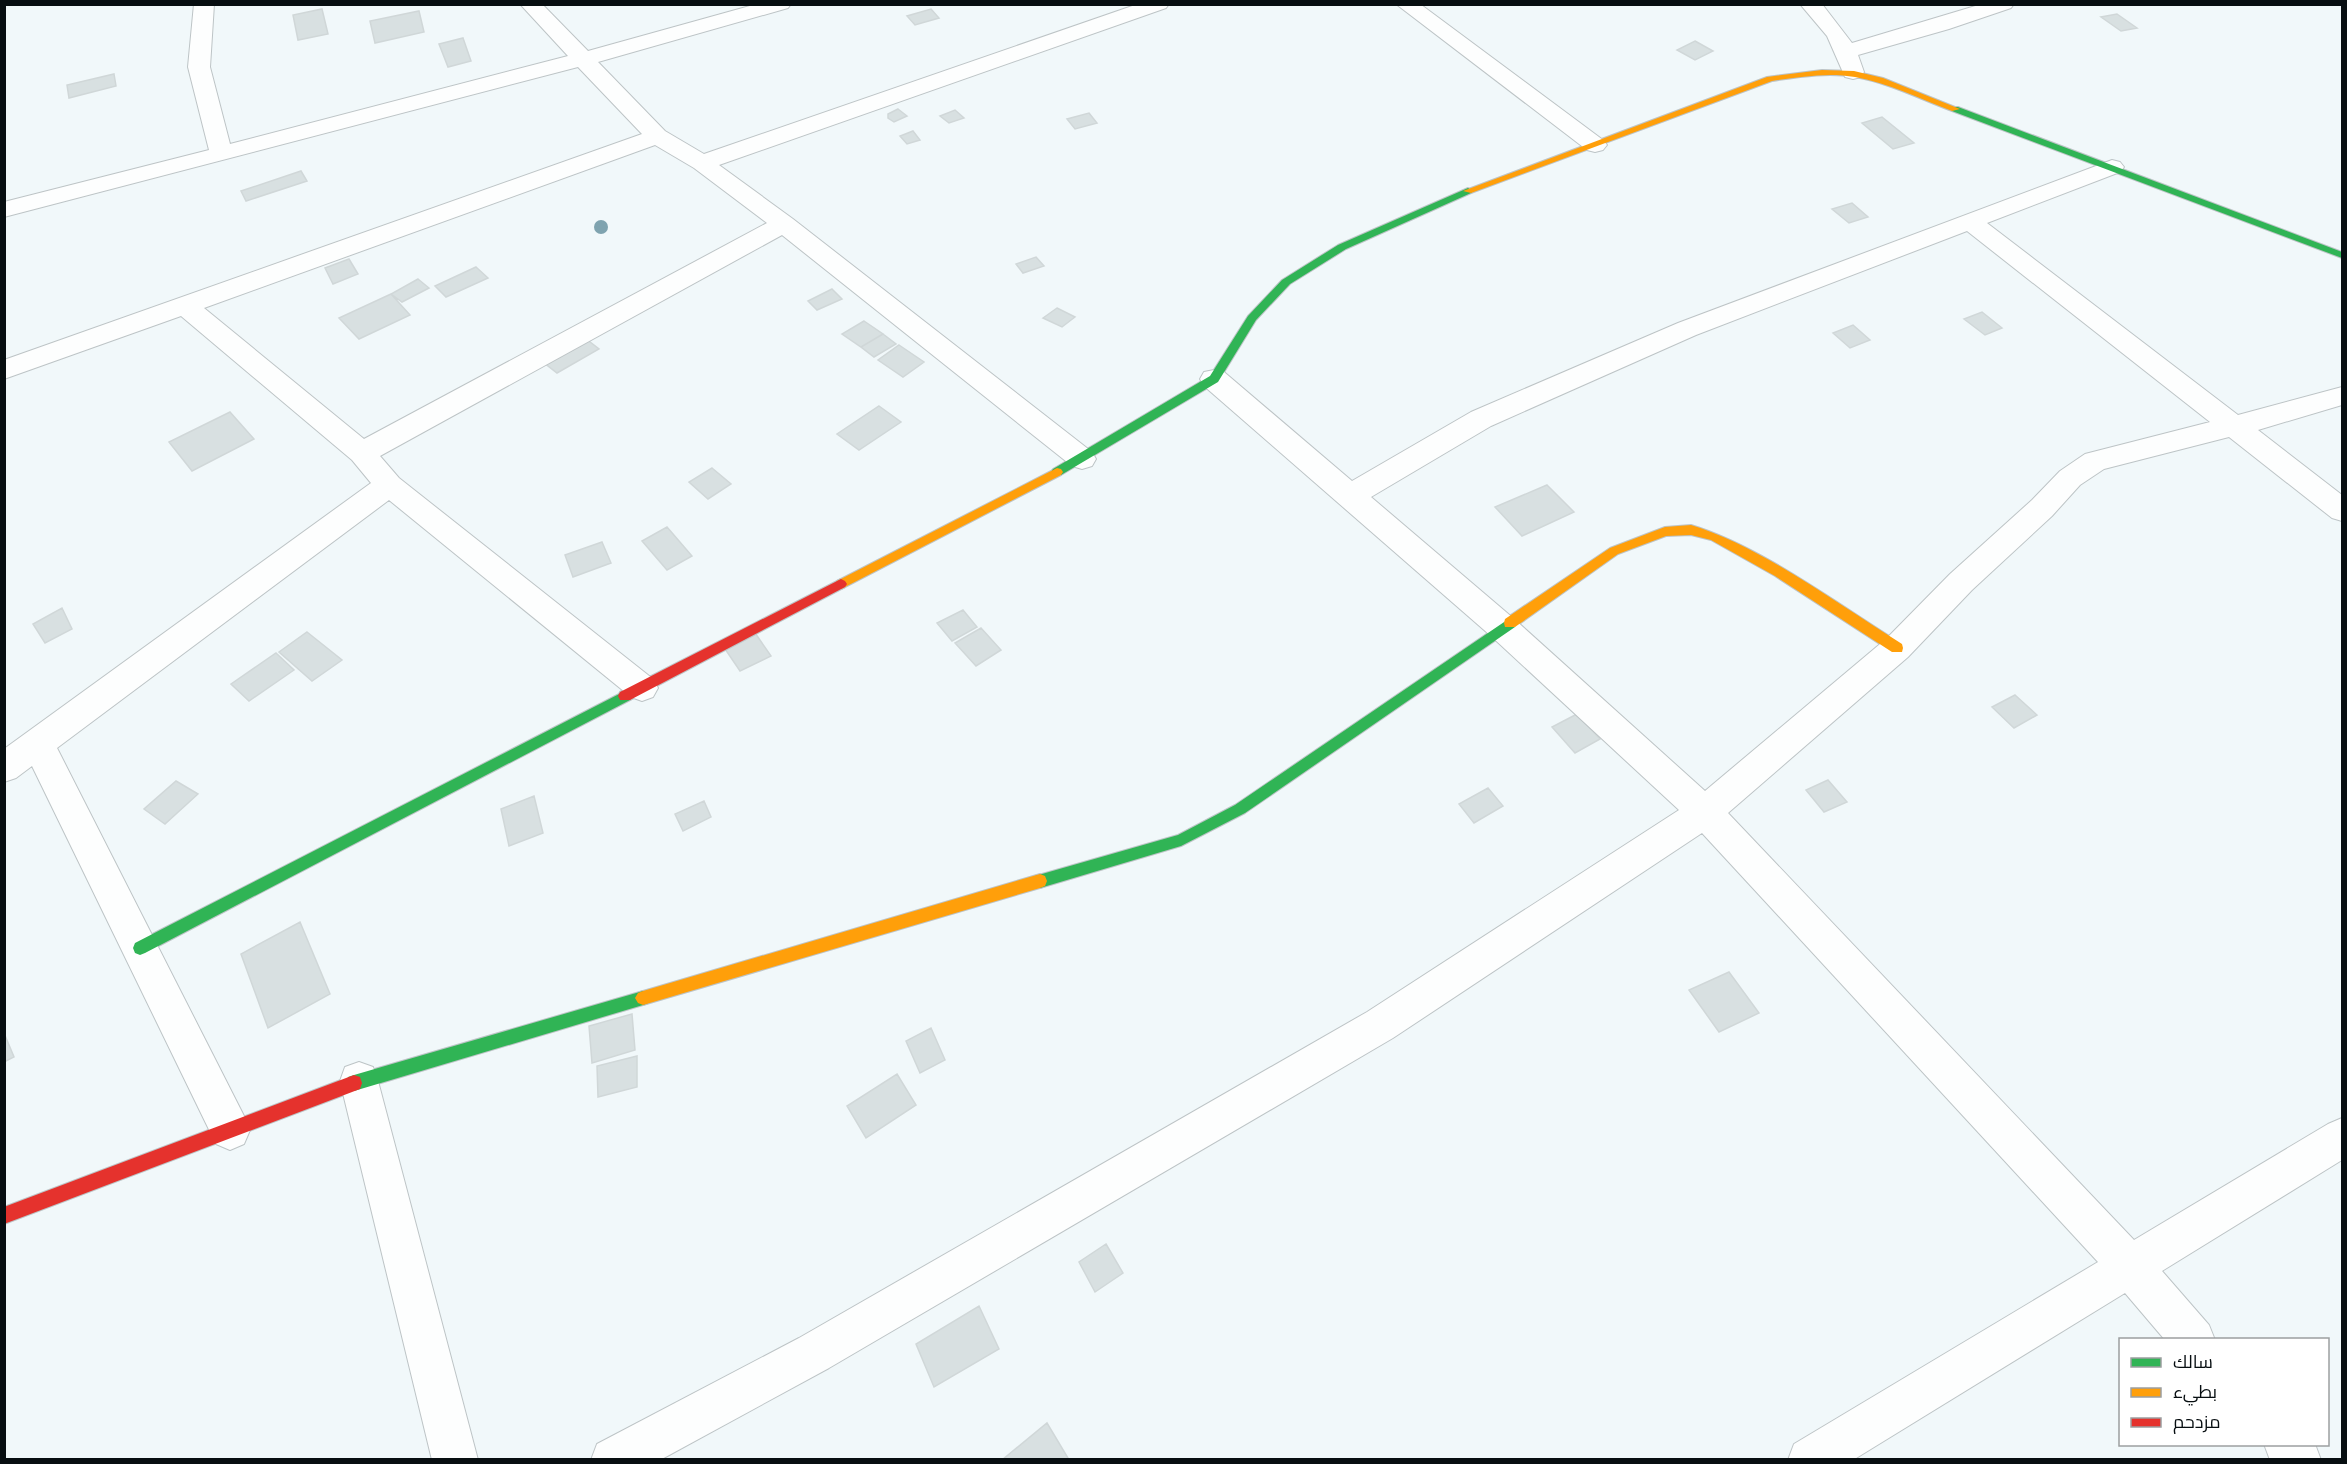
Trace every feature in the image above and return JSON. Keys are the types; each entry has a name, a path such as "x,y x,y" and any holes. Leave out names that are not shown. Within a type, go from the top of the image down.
{"street":[{"path":"204,4 199,67 221,153"},
{"path":"530,4 657,136 702,163 784,224 1082,459"},
{"path":"4,210 583,60 781,4"},
{"path":"702,163 1158,4"},
{"path":"1406,4 1595,145"},
{"path":"1810,4 1823,17 1848,51 1853,74"},
{"path":"1848,51 1942,25 2004,4"},
{"path":"140,948 1082,459 1214,379 1252,318 1286,282 1342,247 1486,183 1770,79 1811,73 1853,74 1885,83 2343,255"},
{"path":"4,370 657,136"},
{"path":"1350,496 1492,415 1687,329 2112,167"},
{"path":"1969,221 2343,510"},
{"path":"363,453 784,224"},
{"path":"186,306 363,453 389,485 642,688"},
{"path":"1214,379 1502,627 1705,812 2129,1265 2192,1338"},
{"path":"613,1460 814,1353 1380,1025 1705,812 1897,648 1961,582 2042,508 2070,478 2095,461 2282,414 2343,396"},
{"path":"4,768 389,485"},
{"path":"4,1216 359,1081 1181,840 1240,809 1614,551 1665,532 1691,530 1715,537 1779,573 1897,648"},
{"path":"38,744 230,1130"},
{"path":"359,1081 455,1460"},
{"path":"1810,1460 2129,1265 2343,1138"},
{"path":"2288,1446 2299,1460"}],"building":[{"path":"322,9 328,34 298,40 293,15"},
{"path":"931,9 939,18 915,25 907,16"},
{"path":"419,11 424,32 375,43 370,21"},
{"path":"2117,14 2137,28 2121,31 2101,17"},
{"path":"463,38 471,61 448,67 439,44"},
{"path":"1695,41 1713,51 1695,60 1677,50"},
{"path":"114,74 116,86 69,98 67,85"},
{"path":"898,109 907,116 894,122 888,118 888,114"},
{"path":"955,110 964,118 949,123 940,116"},
{"path":"1089,113 1097,123 1075,129 1067,119"},
{"path":"1882,117 1914,143 1893,149 1862,123"},
{"path":"913,131 920,140 907,144 900,136"},
{"path":"301,171 307,181 246,201 241,191"},
{"path":"1852,203 1868,217 1849,223 1832,209"},
{"path":"1036,257 1044,266 1023,273 1016,264"},
{"path":"349,259 358,274 333,284 325,268"},
{"path":"476,267 488,278 446,297 435,286"},
{"path":"418,279 429,288 402,302 391,294"},
{"path":"832,289 842,299 817,310 808,301"},
{"path":"391,294 410,315 359,339 339,318"},
{"path":"1057,308 1075,317 1062,327 1043,318"},
{"path":"1982,312 2002,328 1985,335 1964,319"},
{"path":"864,321 883,334 861,347 842,334"},
{"path":"1853,325 1870,340 1850,348 1833,333"},
{"path":"883,334 896,344 874,357 861,347"},
{"path":"585,338 599,349 557,373 543,362"},
{"path":"899,345 924,362 903,377 878,360"},
{"path":"879,406 901,422 859,450 837,434"},
{"path":"230,412 254,439 192,471 169,442"},
{"path":"712,468 731,484 708,499 689,482"},
{"path":"1547,485 1574,512 1522,536 1495,507"},
{"path":"667,527 692,556 667,570 642,541"},
{"path":"602,542 611,563 573,577 565,555"},
{"path":"62,608 72,629 45,643 33,624"},
{"path":"963,610 977,627 952,641 937,623"},
{"path":"751,627 771,656 740,671 721,643"},
{"path":"981,628 1001,650 976,666 955,643"},
{"path":"307,632 342,660 312,681 279,652"},
{"path":"276,653 294,670 249,701 231,684"},
{"path":"2015,695 2037,715 2014,728 1992,707"},
{"path":"1577,714 1600,739 1575,753 1552,727"},
{"path":"1828,780 1847,802 1824,812 1806,790"},
{"path":"176,781 198,794 165,824 144,809"},
{"path":"1488,788 1503,806 1474,823 1459,804"},
{"path":"534,796 543,833 509,846 501,809"},
{"path":"704,801 711,817 683,831 675,814"},
{"path":"300,922 330,994 268,1028 241,954"},
{"path":"1729,972 1759,1013 1719,1032 1689,990"},
{"path":"632,1014 635,1050 592,1063 589,1026"},
{"path":"931,1028 945,1060 920,1073 906,1041"},
{"path":"4,1033 14,1057 4,1062"},
{"path":"637,1056 637,1087 598,1097 597,1066"},
{"path":"897,1074 916,1105 866,1138 847,1106"},
{"path":"1106,1244 1123,1273 1095,1292 1079,1262"},
{"path":"979,1306 999,1349 934,1387 916,1344"},
{"path":"1047,1423 1068,1458 1067,1460 1002,1460"}],"traffic: fast":[{"path":"1955,109 2342,255"},
{"path":"1057,472 1214,379 1252,318 1286,282 1342,247 1468,191"},
{"path":"1040,881 1181,840 1240,809 1510,623"},
{"path":"140,948 625,696"},
{"path":"354,1083 643,998"}],"traffic: slow":[{"path":"1468,191 1770,79 1822,73 1854,74 1892,85 1955,109"},
{"path":"841,584 1057,472"},
{"path":"1510,623 1614,551 1665,532 1691,530 1715,537 1779,573 1897,648"},
{"path":"643,998 1040,881"}],"traffic: jam":[{"path":"625,696 841,584"},
{"path":"4,1216 354,1083"}]}
